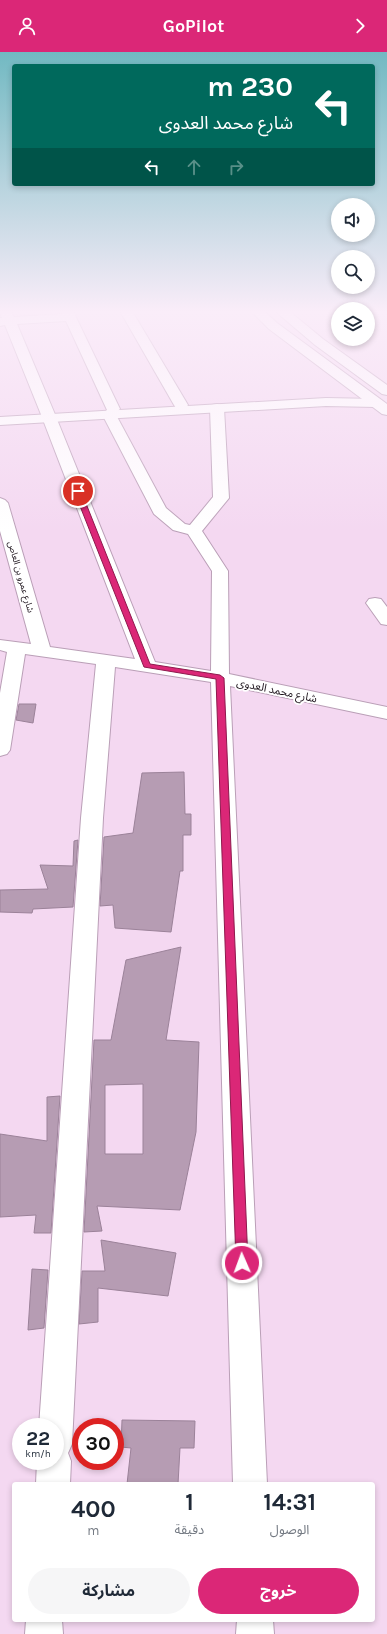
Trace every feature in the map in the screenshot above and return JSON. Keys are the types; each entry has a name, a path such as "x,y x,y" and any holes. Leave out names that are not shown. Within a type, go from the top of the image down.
{"main road":[{"path":"35,385 48,415 147,666"},
{"path":"99,385 160,511 180,527 194,531 220,571 220,678 250,1482"},
{"path":"169,385 181,405"},
{"path":"0,421 48,415 181,405 322,397 341,392 348,385"},
{"path":"352,385 382,407"},
{"path":"111,411 217,408 326,402 382,407"},
{"path":"194,531 221,498 217,408"},
{"path":"0,415 48,415"},
{"name":"شارع عمرو بن العاص","path":"0,503 42,651"},
{"path":"375,602 387,620"},
{"path":"0,750 8,646"},
{"name":"شارع محمد العدوى","path":"8,646 220,678 387,712"},
{"path":"57,1418 92,818 106,660"},
{"path":"53,1482 54,1470"},
{"path":"44,1622 44,1634"},
{"path":"255,1622 256,1634"}],"building":[{"path":"19,704 36,704 33,723 16,720"},
{"path":"184,772 185,814 191,814 191,835 183,835 183,871 180,871 171,932 115,928 113,905 100,906 104,837 133,833 142,773"},
{"path":"78,840 73,907 33,909 32,913 0,912 0,890 48,889 40,865 73,866 74,841"},
{"path":"181,947 166,1040 199,1042 196,1132 180,1210 97,1206 102,1231 84,1232 94,1040 111,1040 126,960","holes":["143,1084 143,1154 105,1154 105,1085"]},
{"path":"60,1096 51,1233 34,1233 36,1215 0,1217 0,1134 47,1141 47,1097"},
{"path":"101,1240 176,1253 168,1296 98,1288 98,1322 79,1324 82,1271 105,1271"},
{"path":"32,1269 48,1270 44,1328 28,1330"},
{"path":"124,1420 195,1421 194,1448 180,1448 178,1482 127,1482 131,1448 124,1447"}],"route":[{"path":"78,491 147,666 220,678 242,1263"}]}
